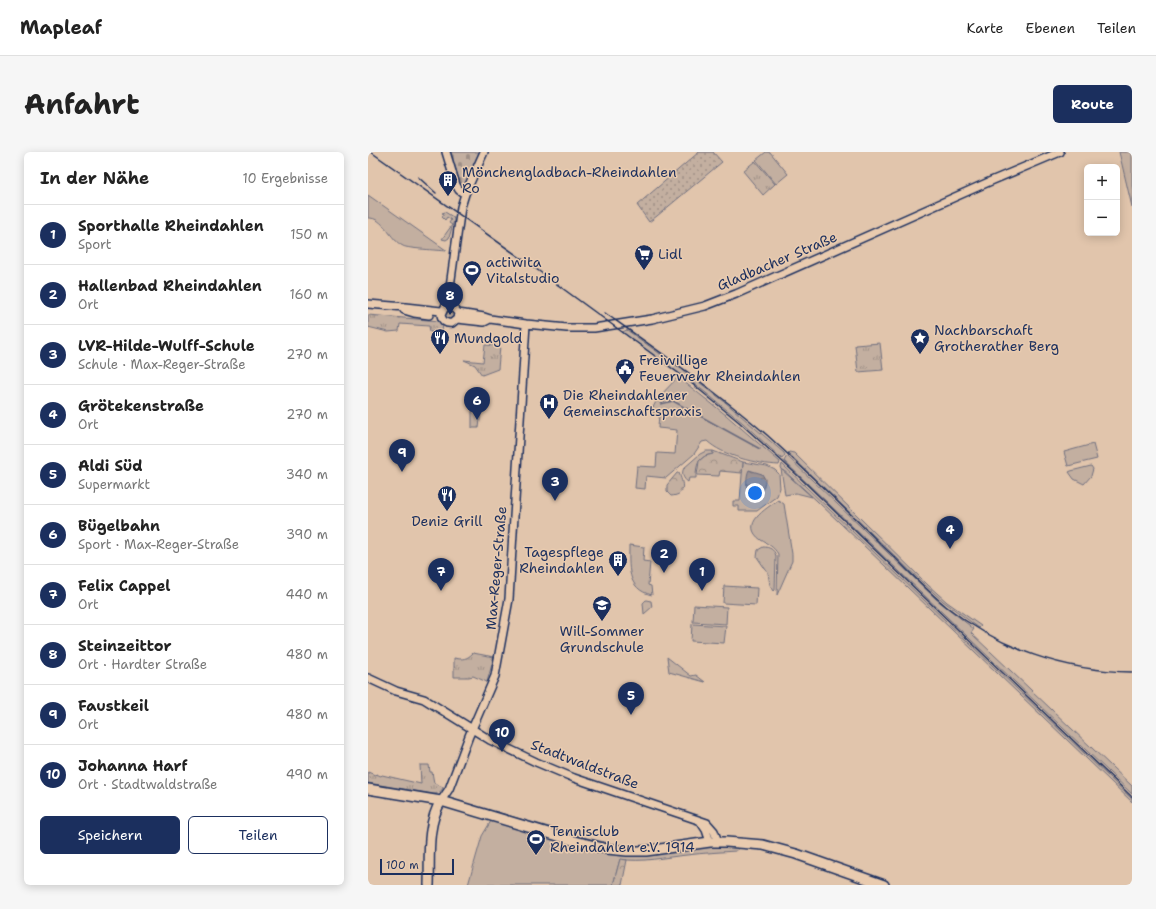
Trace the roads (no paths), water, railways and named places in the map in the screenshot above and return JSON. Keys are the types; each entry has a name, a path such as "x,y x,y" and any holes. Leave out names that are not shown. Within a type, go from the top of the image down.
{"main road":[{"path":"368,789 441,801 575,841 607,849 646,851 714,842 748,843 771,847 796,854 884,885"},
{"path":"428,885 432,823 434,813 441,801"}],"street":[{"path":"446,152 457,188 465,194"},
{"path":"449,313 458,223 465,194 484,152"},
{"name":"Gladbacher Straße","path":"368,304 393,307 414,313 435,315 449,313 526,324 567,328 594,328 652,319 704,306 736,294 1060,152"},
{"name":"Max-Reger-Straße","path":"441,801 449,789 472,729 495,676 509,599 526,324"},
{"name":"Stadtwaldstraße","path":"368,678 396,691 424,699 497,743 574,778 707,823 711,827 714,842"}],"water":[{"path":"749,470 762,474 765,479 763,489 755,495 748,494 747,492 747,478"}],"waterway":[{"path":"661,404 673,401 760,449"}],"railway":[{"path":"371,152 532,266 685,378 739,422 795,473 1132,797"},
{"path":"418,177 436,193"},
{"path":"605,313 708,387 767,435 932,594 967,622 1011,646 1034,655 1082,667 1107,671 1132,672"}],"place":[{"name":"Mönchengladbach-Rheindahlen Ro","path":"448,197"},
{"name":"Lidl","path":"644,271"},
{"name":"actiwita Vitalstudio","path":"472,287"},
{"name":"Steinzeittor","path":"450,315"},
{"name":"Mundgold","path":"440,355"},
{"name":"Nachbarschaft Grotherather Berg","path":"920,355"},
{"name":"Freiwillige Feuerwehr Rheindahlen","path":"625,385"},
{"name":"Bügelbahn","path":"477,420"},
{"name":"Die Rheindahlener Gemeinschaftspraxis","path":"549,420"},
{"name":"Faustkeil","path":"402,472"},
{"name":"LVR-Hilde-Wulff-Schule","path":"555,501"},
{"name":"Deniz Grill","path":"447,512"},
{"name":"Grötekenstraße","path":"950,549"},
{"name":"Hallenbad Rheindahlen","path":"664,573"},
{"name":"Tagespflege Rheindahlen","path":"618,577"},
{"name":"Felix Cappel","path":"441,591"},
{"name":"Sporthalle Rheindahlen","path":"702,591"},
{"name":"Will-Sommer Grundschule","path":"602,622"},
{"name":"Aldi Süd","path":"631,715"},
{"name":"Johanna Harf","path":"502,752"},
{"name":"Tennisclub Rheindahlen e.V. 1914","path":"536,856"}]}
